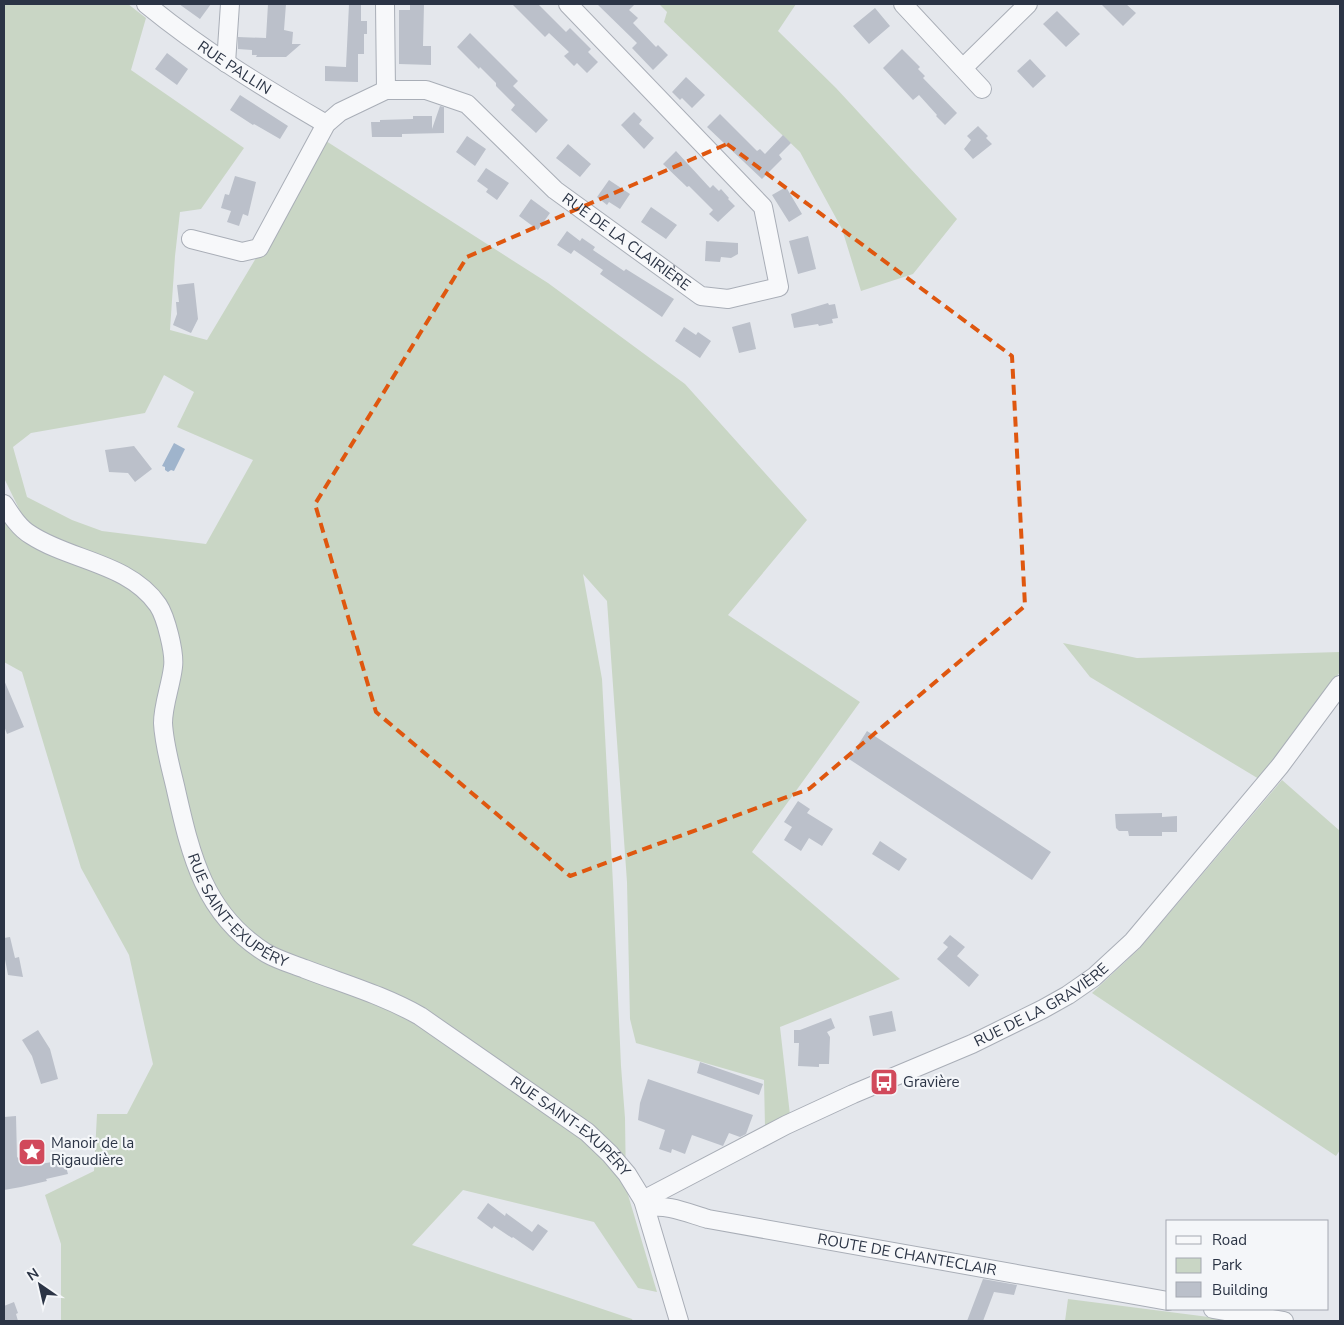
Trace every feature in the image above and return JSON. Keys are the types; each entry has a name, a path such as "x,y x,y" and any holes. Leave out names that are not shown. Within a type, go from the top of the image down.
{"street":[{"name":"RUE PALLIN","path":"146,4 226,63 326,124"},
{"path":"226,63 230,4"},
{"path":"385,4 386,90"},
{"name":"RUE DE LA CLAIRIÈRE","path":"326,124 340,112 386,90 426,90 467,104 555,190 701,296 728,299 779,287 763,207 568,4"},
{"path":"903,4 982,89"},
{"path":"963,68 1028,4"},
{"path":"191,239 242,252 259,248 326,124"},
{"name":"RUE SAINT-EXUPÉRY","path":"4,504 29,534 55,548 122,574 141,586 158,606 166,624 174,665 163,722 168,756 188,845 210,895 222,913 239,932 267,954 370,992 420,1016 588,1132 627,1174 645,1204 679,1321"},
{"name":"RUE DE LA GRAVIÈRE","path":"645,1204 786,1125 853,1094 972,1044 1044,1009 1094,977 1133,941 1280,766 1340,685"},
{"name":"ROUTE DE CHANTECLAIR","path":"645,1204 708,1219 1166,1301"},
{"path":"1219,1310 1284,1321"}],"highlighted area":[{"path":"727,144 1012,356 1025,606 809,789 570,876 376,712 315,504 467,257"}],"green space":[{"path":"4,4 128,4 146,18 131,70 244,148 201,209 180,212 170,330 207,340 326,141 548,283 685,384 807,520 728,615 860,702 752,852 900,979 780,1027 790,1115 765,1127 764,1080 636,1043 630,1019 627,882 607,601 583,574 602,679 625,1118 626,1188 657,1292 638,1288 594,1222 463,1190 412,1245 632,1319 633,1321 61,1321 61,1244 45,1195 94,1171 97,1114 127,1114 153,1064 129,955 81,868 22,672 4,662 4,518 23,517 4,478","holes":["164,375 194,392 177,427 253,460 206,544 102,531 72,520 27,497 13,447 31,433 145,413"]},
{"path":"659,4 796,4 778,31 836,88 957,219 913,274 861,291 842,229 800,152 664,22 667,12"},
{"path":"1063,643 1137,658 1340,652 1340,672 1259,779 1090,677"},
{"path":"1282,780 1340,831 1340,1150 1336,1156 1092,993 1140,948"},
{"path":"1068,1299 1240,1321 1065,1321"}],"water":[{"path":"174,443 185,449 174,471 168,472 162,466"}],"building":[{"path":"179,4 211,4 200,19"},
{"path":"268,4 286,4 284,30 293,32 292,44 301,44 286,57 256,57 257,55 252,55 252,50 238,49 238,37 266,38"},
{"path":"349,4 361,4 361,21 367,21 367,34 364,34 364,54 358,54 358,82 325,81 325,66 346,67"},
{"path":"410,4 424,4 423,46 431,46 431,65 399,64 399,10 410,10"},
{"path":"512,4 538,4 566,32 570,28 591,49 588,52 598,62 587,73 577,63 574,66 564,56 569,52 549,33 545,37"},
{"path":"597,4 635,4 629,10 638,18 633,23 656,47 658,45 668,55 653,70 632,48 637,43"},
{"path":"1101,4 1126,4 1136,13 1123,26"},
{"path":"875,8 890,26 869,44 853,26"},
{"path":"1057,11 1080,34 1066,47 1043,24"},
{"path":"470,33 518,81 513,86 548,120 536,133 511,110 515,105 496,86 496,83 457,47"},
{"path":"902,49 920,67 918,69 925,76 923,78 957,113 945,125 919,95 913,100 883,68"},
{"path":"167,53 188,69 177,85 155,69"},
{"path":"1030,59 1046,76 1033,88 1017,71"},
{"path":"686,77 705,95 692,108 682,98 680,100 672,92"},
{"path":"240,95 288,126 280,139 230,110"},
{"path":"440,106 444,107 444,133 402,134 402,137 372,137 371,122 380,122 380,120 413,119 413,116 432,116 432,129"},
{"path":"634,112 642,120 639,124 654,138 644,149 621,125"},
{"path":"720,114 757,151 760,149 765,154 783,135 791,143 779,155 782,159 762,179 707,127"},
{"path":"978,126 988,136 986,138 992,144 973,159 964,149 971,140 967,136"},
{"path":"467,136 486,149 475,166 456,152"},
{"path":"568,144 591,164 580,177 556,158"},
{"path":"676,151 710,188 713,185 719,191 721,189 735,206 718,222 709,214 713,210 663,164"},
{"path":"486,168 509,183 497,200 486,192 488,189 477,181"},
{"path":"235,176 256,182 248,216 243,214 239,226 227,222 231,211 221,208 225,194 229,195"},
{"path":"609,180 630,194 620,209 609,202 607,205 597,197"},
{"path":"786,187 802,214 789,222 772,195"},
{"path":"531,199 550,213 538,230 519,216"},
{"path":"651,207 677,225 666,239 641,222"},
{"path":"567,231 580,241 582,238 595,247 593,250 624,271 626,269 674,299 662,317 600,274 603,270 574,250 571,254 557,245"},
{"path":"808,236 816,269 798,274 789,241"},
{"path":"706,241 738,243 738,254 731,258 721,257 720,262 705,261"},
{"path":"194,283 198,319 191,333 173,325 177,314 176,302 179,302 177,285"},
{"path":"828,303 829,305 835,304 838,318 832,319 833,323 794,328 791,314"},
{"path":"750,322 756,349 739,353 732,327"},
{"path":"684,327 696,335 698,332 711,341 700,358 675,341"},
{"path":"134,446 152,469 135,482 128,473 109,472 105,450"},
{"path":"4,680 24,727 7,734 4,726"},
{"path":"867,731 1051,852 1032,880 849,759"},
{"path":"798,801 810,809 807,813 833,829 822,846 809,838 801,851 784,840 792,827 784,822"},
{"path":"1162,813 1162,817 1177,816 1177,832 1162,832 1162,836 1129,836 1128,831 1119,831 1116,828 1115,814"},
{"path":"880,841 907,859 899,871 872,854"},
{"path":"950,935 965,947 957,956 979,975 969,987 937,959 948,947 943,943"},
{"path":"10,937 15,958 19,957 23,977 8,975 4,954 4,938"},
{"path":"892,1011 896,1031 873,1036 869,1016"},
{"path":"831,1018 835,1028 827,1032 830,1037 829,1064 819,1064 819,1067 798,1066 799,1043 794,1043 794,1030 800,1030"},
{"path":"38,1030 50,1049 58,1079 41,1084 32,1056 22,1040"},
{"path":"700,1062 763,1084 759,1095 697,1073"},
{"path":"648,1079 753,1115 746,1134 740,1137 729,1133 723,1146 692,1135 685,1154 672,1149 671,1153 659,1149 665,1130 638,1120 640,1103"},
{"path":"16,1116 17,1157 28,1166 64,1160 68,1174 46,1179 47,1181 4,1190 4,1117"},
{"path":"488,1203 505,1216 506,1213 532,1232 538,1224 548,1231 533,1251 513,1237 494,1226 492,1229 477,1218"},
{"path":"983,1279 1017,1285 1014,1295 994,1292 983,1321 967,1321"},
{"path":"14,1302 18,1313 16,1314 18,1321 4,1321 4,1306"}],"place":[{"name":"Gravière","path":"884,1082"},
{"name":"Manoir de la Rigaudière","path":"32,1152"}]}
